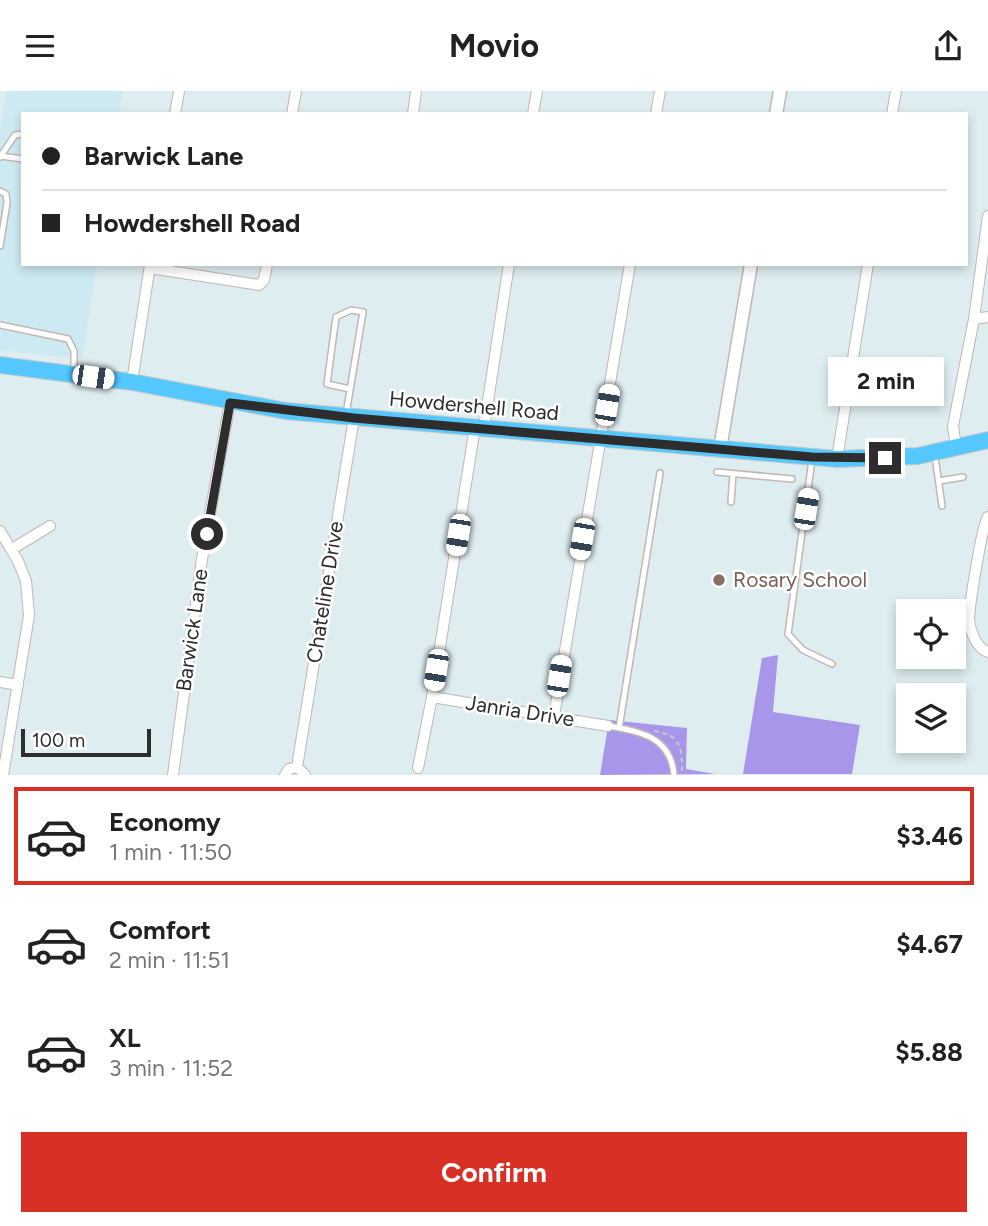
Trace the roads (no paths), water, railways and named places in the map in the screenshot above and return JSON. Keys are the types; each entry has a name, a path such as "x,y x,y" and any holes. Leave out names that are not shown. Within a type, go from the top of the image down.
{"main road":[{"name":"Howdershell Road","path":"0,365 132,382 230,403 350,417 837,459 907,457 988,440"}],"street":[{"path":"175,112 179,91"},
{"path":"292,112 296,91"},
{"path":"413,112 416,91"},
{"path":"533,112 537,91"},
{"path":"656,112 660,91"},
{"path":"776,112 780,91"},
{"path":"892,112 895,91"},
{"path":"956,447 953,426 974,319 988,216"},
{"path":"132,382 150,266 259,285 264,280 267,266"},
{"path":"418,768 509,266"},
{"path":"554,716 630,266"},
{"path":"720,449 751,266"},
{"path":"837,459 868,266"},
{"path":"974,319 988,317"},
{"name":"Barwick Lane","path":"173,775 202,559 230,403"},
{"name":"Chateline Drive","path":"285,775 289,769 301,771 350,417"},
{"path":"988,517 982,532 969,621 976,642 988,652"},
{"path":"12,549 50,526"},
{"path":"0,531 12,549 26,581 29,603 3,775"},
{"path":"0,682 18,685"},
{"name":"Janria Drive","path":"432,697 608,726"}],"lane":[{"path":"21,134 15,135 0,156 21,159"},
{"path":"0,191 6,194 7,203 0,246"},
{"path":"350,389 327,384 336,317 351,310 363,312 350,389 350,417"},
{"path":"0,325 68,339 74,351 74,374"},
{"path":"935,452 942,506"},
{"path":"812,457 788,634 803,650 832,664"},
{"path":"717,472 792,479"},
{"path":"619,728 660,473"},
{"path":"731,502 733,474"},
{"path":"939,481 963,477"},
{"path":"608,726 643,733 658,741 670,756 674,775"}],"place":[{"name":"Rosary School","path":"719,580"}]}
